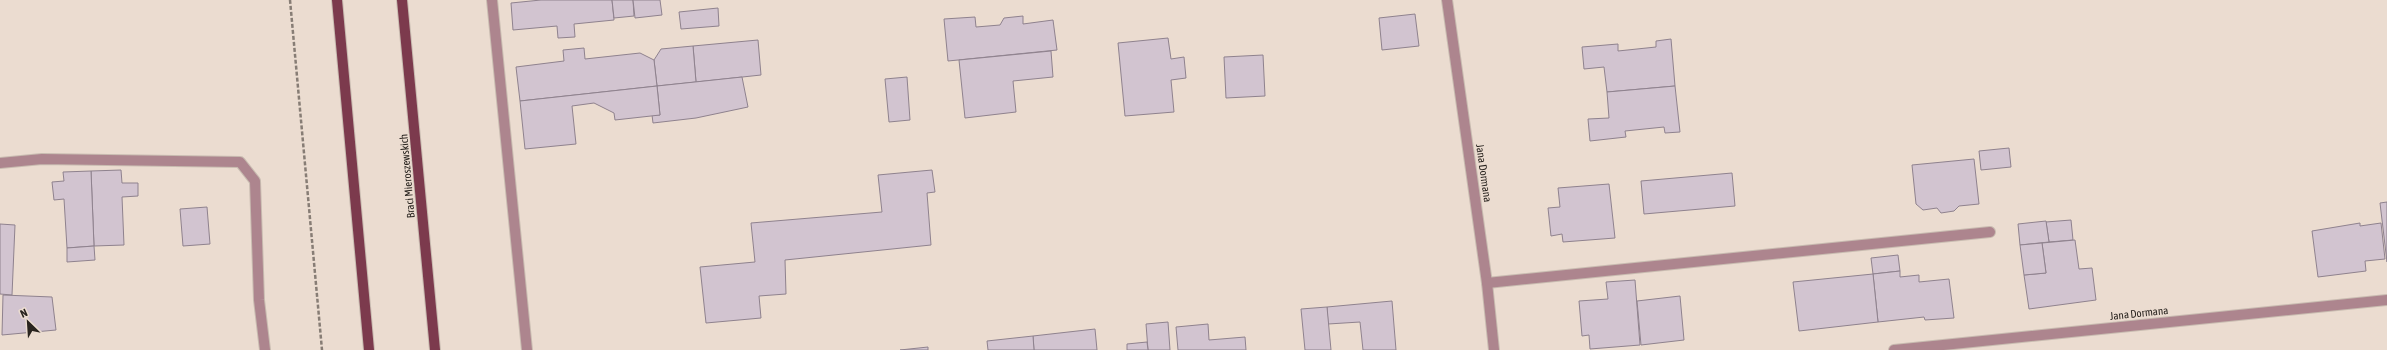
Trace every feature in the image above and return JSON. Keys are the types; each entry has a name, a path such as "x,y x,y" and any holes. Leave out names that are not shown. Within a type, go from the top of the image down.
{"main road":[{"path":"337,0 369,350"},
{"name":"Braci Mieroszewskich","path":"402,0 435,350"}],"street":[{"path":"492,0 527,350"},
{"name":"Jana Dormana","path":"1447,0 1487,283 1494,350"},
{"path":"0,163 42,159 240,162 255,181 259,300 265,350"},
{"path":"1487,283 1990,232"},
{"name":"Jana Dormana","path":"1894,350 2387,300"}],"path":[{"path":"290,0 322,350"}],"building":[{"path":"541,0 612,0 614,20 574,24 575,37 558,38 557,26 513,30 511,3"},
{"path":"612,0 633,0 634,16 614,18"},
{"path":"633,0 660,0 662,15 635,18"},
{"path":"718,8 719,26 681,29 679,12"},
{"path":"1415,14 1419,46 1382,50 1379,18"},
{"path":"1023,16 1023,24 1053,20 1057,50 948,61 944,19 975,17 976,27 1000,25 1004,18"},
{"path":"1168,38 1171,59 1184,57 1186,78 1171,80 1174,112 1125,116 1118,43"},
{"path":"1671,39 1675,86 1607,92 1604,67 1584,69 1582,47 1618,44 1618,51 1656,47 1656,41"},
{"path":"758,40 761,75 696,82 693,46"},
{"path":"693,46 696,82 657,86 654,60 661,49"},
{"path":"584,48 585,59 640,53 654,60 657,86 520,101 516,67 564,61 563,50"},
{"path":"1051,51 1053,77 1013,81 1016,112 965,118 959,60"},
{"path":"1263,55 1265,96 1226,98 1224,57"},
{"path":"742,77 748,107 696,118 653,123 652,115 660,115 657,86"},
{"path":"907,77 910,120 889,122 885,79"},
{"path":"657,86 660,115 615,120 614,113 594,103 572,106 576,144 525,149 520,101"},
{"path":"1675,86 1680,132 1665,133 1664,127 1625,131 1626,137 1590,141 1588,119 1609,118 1607,92"},
{"path":"2009,148 2011,167 1981,170 1979,151"},
{"path":"1974,159 1979,204 1959,206 1954,211 1941,213 1937,208 1923,210 1916,204 1912,165"},
{"path":"121,170 122,183 138,183 138,196 122,197 124,245 94,246 91,171"},
{"path":"932,170 935,192 927,193 931,245 785,260 786,294 759,296 761,318 706,323 700,267 755,262 751,223 882,212 878,175"},
{"path":"91,171 94,246 67,248 64,199 54,200 52,182 64,181 63,172"},
{"path":"1732,173 1735,206 1644,214 1641,181"},
{"path":"1609,184 1615,238 1563,242 1562,234 1551,236 1548,208 1560,207 1558,188"},
{"path":"2387,202 2387,262 2380,203"},
{"path":"207,207 210,244 183,246 180,209"},
{"path":"2071,220 2073,240 2049,242 2046,222"},
{"path":"2046,221 2049,242 2020,245 2018,224"},
{"path":"2360,223 2360,226 2381,223 2385,259 2365,261 2366,271 2318,277 2312,231"},
{"path":"0,224 15,225 12,295 0,294"},
{"path":"2075,240 2079,269 2092,268 2096,300 2029,309 2024,275 2046,273 2042,243"},
{"path":"2042,243 2046,273 2024,275 2020,245"},
{"path":"94,246 95,260 67,262 67,248"},
{"path":"1898,255 1900,271 1873,274 1871,258"},
{"path":"1900,271 1900,277 1919,275 1919,282 1949,279 1954,318 1925,320 1924,317 1878,322 1873,274"},
{"path":"1873,274 1878,322 1799,331 1793,282"},
{"path":"1635,280 1640,345 1590,349 1589,335 1582,336 1579,301 1608,299 1606,282"},
{"path":"3,295 52,297 56,330 2,335"},
{"path":"1680,296 1684,340 1641,345 1637,301"},
{"path":"1392,301 1396,350 1363,350 1360,322 1328,324 1327,307"},
{"path":"1327,307 1331,350 1305,350 1301,309"},
{"path":"1168,322 1170,350 1148,350 1146,324"},
{"path":"1208,324 1209,340 1245,337 1246,350 1178,350 1176,327"},
{"path":"1095,329 1097,350 1034,350 1033,336"},
{"path":"1033,336 1034,350 988,350 987,341"},
{"path":"1147,342 1148,350 1127,350 1127,344"},
{"path":"928,347 928,350 900,350"}]}
